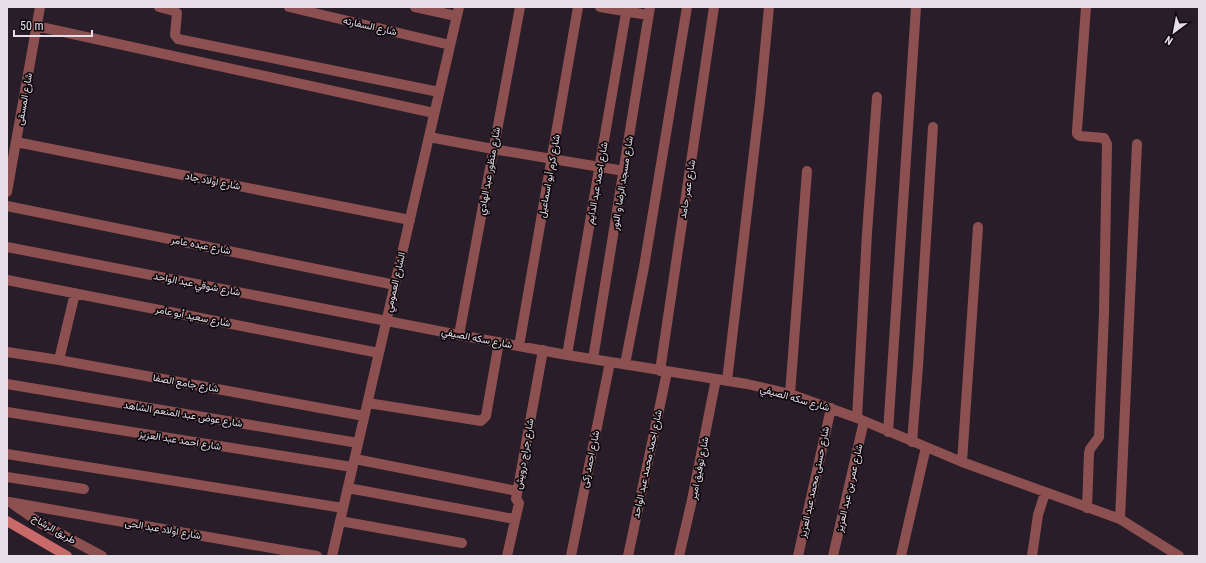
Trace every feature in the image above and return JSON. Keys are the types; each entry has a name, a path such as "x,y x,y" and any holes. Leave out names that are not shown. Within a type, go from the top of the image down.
{"street":[{"name":"شارع المسقى","path":"7,190 40,7"},
{"path":"159,7 177,13 175,35 178,39 439,92"},
{"name":"شارع السفارته","path":"289,7 450,45"},
{"path":"415,7 457,12"},
{"name":"شارع منظور عبد الهادي","path":"459,335 492,149 520,7"},
{"name":"شارع كرم أبو اسماعيل","path":"518,346 578,7"},
{"path":"600,7 649,11"},
{"path":"625,364 644,267 687,7"},
{"name":"شارع عمر حامد","path":"663,371 714,7"},
{"path":"727,381 760,101 769,7"},
{"path":"888,432 916,7"},
{"path":"1086,7 1076,130 1080,136 1104,138 1107,144 1104,312 1099,437 1090,449 1089,453 1087,508"},
{"name":"شارع احمد عبد الدايم","path":"567,355 627,9"},
{"name":"شارع مسجد الرضا و النور","path":"593,359 649,11"},
{"name":"الشارع العمومي","path":"334,556 353,463 457,12"},
{"path":"36,26 434,113"},
{"name":"شارع عمر بن عبد العزيز","path":"833,556 860,419 867,233 877,98"},
{"path":"912,442 933,127"},
{"path":"429,137 599,168 624,171"},
{"name":"شارع اولاد جاد","path":"16,142 410,220"},
{"path":"1120,519 1137,144"},
{"path":"790,394 807,171"},
{"name":"شارع عبده عامر","path":"7,206 395,285"},
{"path":"962,462 978,227"},
{"name":"شارع شوقي عبد الواحد","path":"7,247 386,320"},
{"name":"شارع سعيد أبو عامر","path":"7,280 379,352"},
{"path":"59,360 75,294"},
{"name":"شارع سكه الصيفي","path":"386,320 567,355 716,379 790,394 860,419 962,462 1120,519 1179,556"},
{"path":"368,402 481,421 486,416 499,342"},
{"name":"شارع جراج درويش","path":"507,556 514,519 519,503 516,499 517,491 543,350"},
{"name":"شارع جامع الصفا","path":"7,352 59,360 364,416"},
{"name":"شارع احمد زكى","path":"571,556 610,362"},
{"name":"شارع احمد محمد عبد الواحد","path":"628,556 663,371"},
{"name":"شارع توفيق امير","path":"679,556 692,500 716,379"},
{"name":"شارع عوض عبد المنعم الشاهد","path":"7,384 358,443"},
{"name":"شارع حسنى محمد عبد العزيز","path":"798,556 830,408"},
{"name":"شارع احمد عبد العزيز","path":"7,412 353,463 517,491"},
{"path":"901,556 926,447"},
{"path":"7,454 343,508"},
{"path":"7,476 84,489"},
{"path":"348,488 514,519"},
{"path":"1032,556 1038,515 1045,493"},
{"name":"طريق الرشاح","path":"8,502 40,523 102,556"},
{"name":"شارع اولاد عبد الحى","path":"8,502 317,556"},
{"name":"طريق الرشاح","path":"7,521 67,556"},
{"path":"340,521 462,544"}]}
